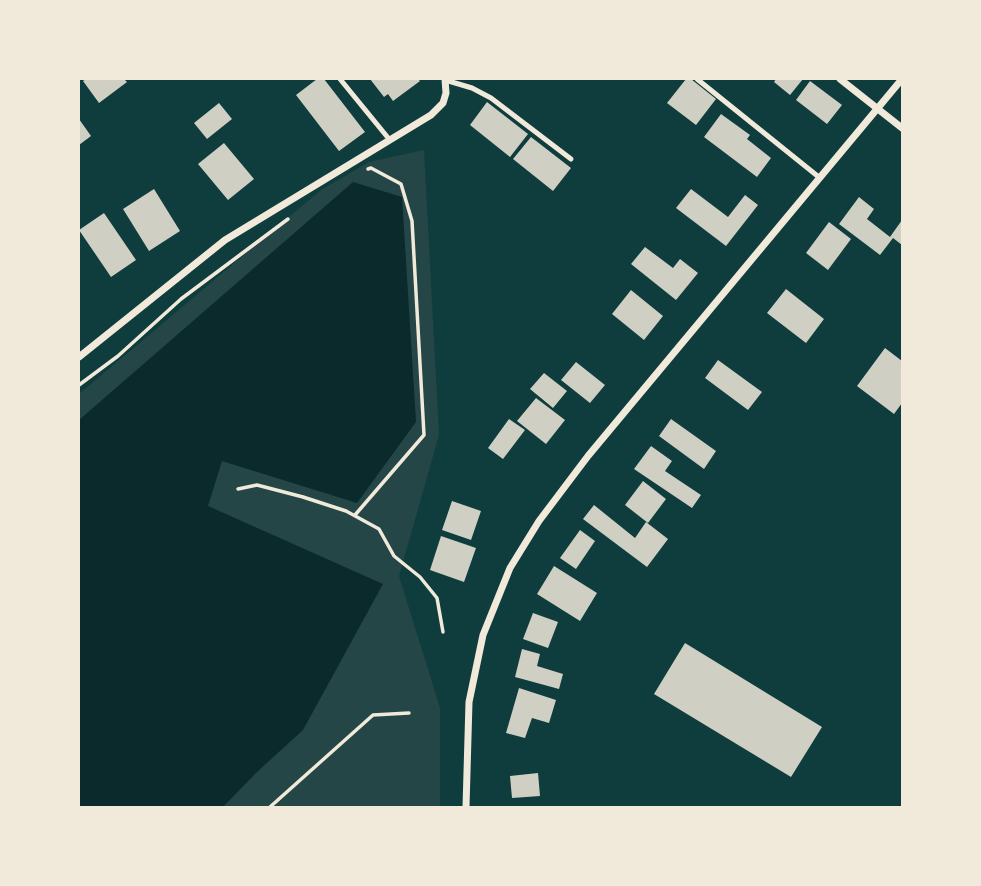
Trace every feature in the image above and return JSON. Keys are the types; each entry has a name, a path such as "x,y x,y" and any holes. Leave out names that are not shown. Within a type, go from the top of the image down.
{"street":[{"path":"79,357 225,240 431,115 443,103 446,93 445,79"},
{"path":"840,79 902,128"},
{"path":"466,807 469,702 483,635 510,568 539,521 588,456 902,79"}],"lane":[{"path":"340,79 389,139"},
{"path":"445,79 491,98 571,159"},
{"path":"697,79 820,178"}],"path":[{"path":"355,515 424,435 412,221 401,184 371,167 362,171"},
{"path":"79,385 118,356 181,299 290,217"},
{"path":"238,489 257,485 303,497 355,515 379,528 394,556 420,577 437,598 443,632"},
{"path":"270,807 373,715 409,713"}],"shaded area":[{"path":"424,150 439,435 399,576 440,708 440,807 79,807 79,394 321,190 369,162"},
{"path":"353,182 402,197 416,422 357,503 222,461 208,506 383,584 303,730 223,807 79,807 79,420"}],"building":[{"path":"124,79 127,82 99,103 83,81"},
{"path":"317,79 324,79 365,132 339,151 296,95"},
{"path":"370,79 420,81 393,101 388,94 384,97"},
{"path":"686,79 691,79 716,99 696,125 667,103"},
{"path":"776,79 803,79 790,95 774,82"},
{"path":"810,81 842,105 827,124 796,100"},
{"path":"487,102 528,134 510,157 470,125"},
{"path":"219,103 232,119 207,139 194,123"},
{"path":"721,114 750,135 747,139 771,158 757,177 704,137"},
{"path":"79,119 91,136 79,145"},
{"path":"531,137 571,168 553,191 513,159"},
{"path":"224,143 254,179 228,200 198,164"},
{"path":"154,189 180,231 149,251 123,209"},
{"path":"691,189 728,217 745,195 758,205 726,246 676,208"},
{"path":"859,197 874,209 867,219 890,237 902,220 902,245 893,238 880,255 839,224"},
{"path":"104,213 136,260 111,277 79,230"},
{"path":"829,222 851,239 828,270 806,253"},
{"path":"645,247 673,268 680,259 698,273 676,300 631,264"},
{"path":"786,289 824,319 806,343 767,313"},
{"path":"631,290 663,316 644,340 612,314"},
{"path":"885,348 902,361 902,403 894,414 857,386"},
{"path":"718,360 762,392 748,410 705,378"},
{"path":"576,362 605,385 590,403 561,380"},
{"path":"544,373 567,391 553,408 530,389"},
{"path":"536,398 565,420 546,444 517,421"},
{"path":"509,419 525,430 503,459 488,448"},
{"path":"671,419 716,451 704,469 659,436"},
{"path":"651,446 672,461 665,471 701,495 692,508 634,469"},
{"path":"643,481 666,499 648,523 625,505"},
{"path":"452,501 481,511 471,540 442,530"},
{"path":"594,505 635,538 646,522 668,539 647,567 583,519"},
{"path":"580,530 595,541 576,569 560,558"},
{"path":"441,536 476,548 464,582 430,570"},
{"path":"554,566 597,593 580,621 537,594"},
{"path":"533,613 558,622 548,648 523,639"},
{"path":"685,643 822,727 791,777 654,694"},
{"path":"522,649 540,654 537,666 563,674 559,689 515,677"},
{"path":"519,688 556,700 549,723 532,718 525,738 506,733"},
{"path":"538,773 540,796 512,798 510,776"}]}
